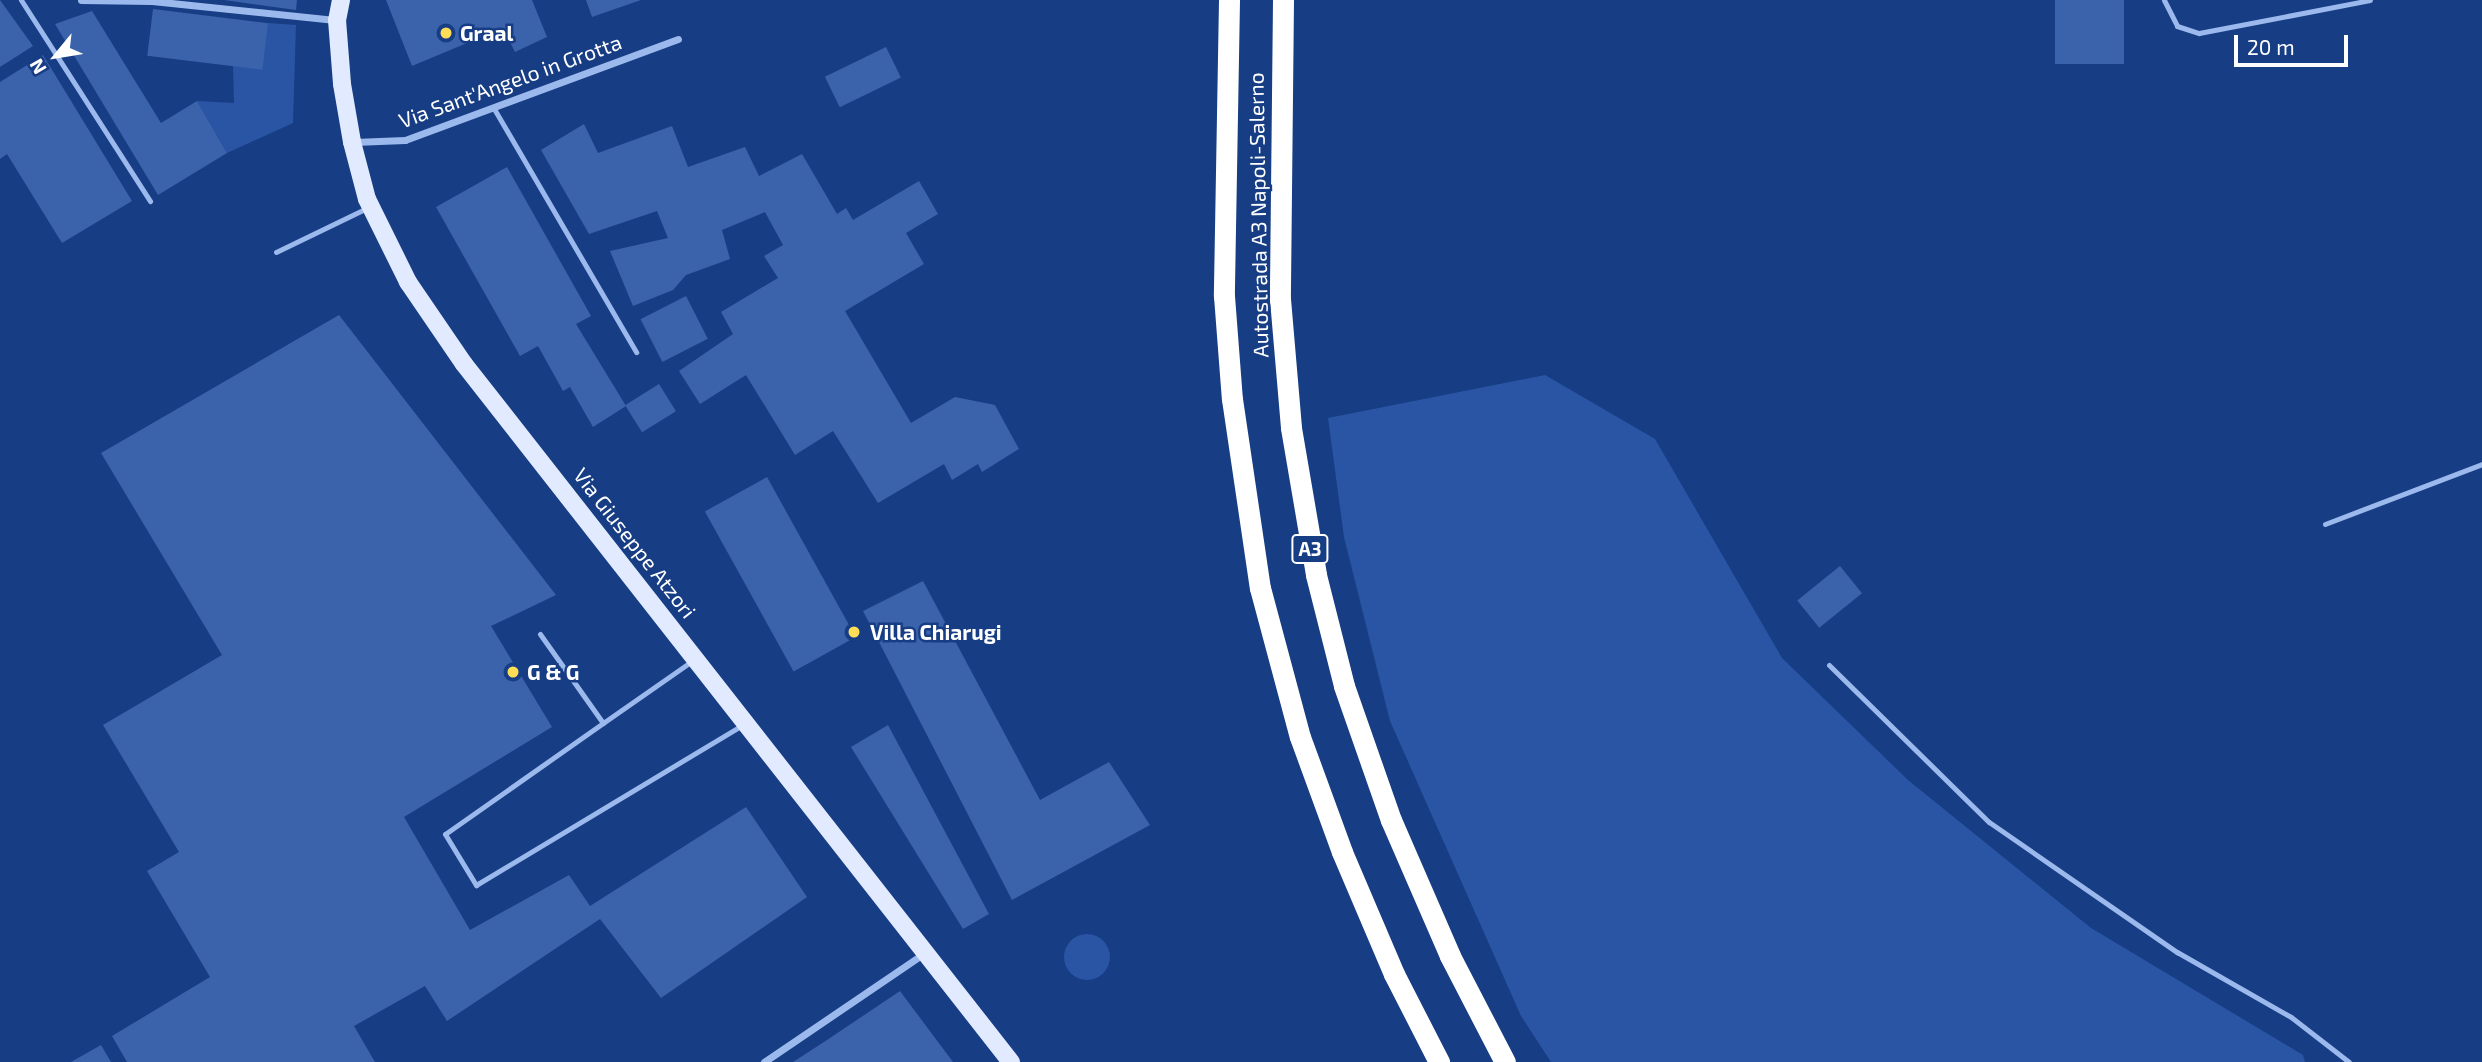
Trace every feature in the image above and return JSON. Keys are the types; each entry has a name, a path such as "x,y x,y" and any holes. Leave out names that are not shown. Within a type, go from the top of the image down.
{"highway":[{"name":"Autostrada A3 Napoli-Salerno","path":"1229,0 1224,296 1232,399 1260,588 1300,737 1342,852 1394,974 1439,1062"},
{"name":"Autostrada A3 Napoli-Salerno","path":"1283,0 1280,299 1292,439 1316,575 1344,686 1391,820 1450,956 1505,1062"}],"main road":[{"name":"Via Giuseppe Atzori","path":"341,0 337,20 352,142 370,207 408,282 464,364 1012,1062"}],"street":[{"path":"81,0 152,1 337,20"},
{"name":"Via Sant'Angelo in Grotta","path":"352,142 405,140 678,38"},
{"path":"764,1062 927,952"}],"lane":[{"path":"22,0 150,201"},
{"path":"2164,0 2177,26 2199,33 2370,0"},
{"path":"493,107 636,352"},
{"path":"276,252 338,219 370,207"},
{"path":"2325,523 2482,464"},
{"path":"540,634 603,723"},
{"path":"696,658 445,834 476,885 747,723"},
{"path":"1829,665 1989,822 2177,952 2291,1017 2349,1062"}],"shaded area":[{"path":"268,23 296,25 293,123 227,153 197,101 234,103 233,66 262,69"},
{"path":"1545,375 1655,439 1782,658 1908,780 2091,928 2303,1055 2305,1062 1551,1062 1521,1016 1390,721 1344,537 1328,418"},
{"path":"1087,934 1103,941 1110,957 1103,973 1087,980 1071,973 1064,957 1071,941"}],"building":[{"path":"0,0 33,46 0,67"},
{"path":"224,0 297,0 296,10"},
{"name":"Graal","path":"386,0 532,0 547,37 515,52 503,28 412,66"},
{"path":"586,0 641,0 592,17"},
{"path":"2055,0 2124,0 2124,64 2055,64"},
{"path":"153,9 268,23 262,70 147,56"},
{"path":"92,11 161,123 197,101 227,153 158,195 55,24"},
{"path":"886,47 901,78 840,107 825,77"},
{"path":"43,55 132,201 62,243 7,154 0,159 0,82"},
{"path":"584,124 598,153 672,126 688,167 745,147 759,176 802,154 837,214 846,208 853,220 919,181 938,214 906,233 924,264 845,311 911,423 955,397 995,405 1019,449 982,472 978,464 952,480 944,464 878,503 833,431 795,455 746,375 700,404 679,371 733,334 721,312 778,278 764,256 783,245 765,212 722,230 730,259 686,275 673,290 633,306 610,251 668,238 657,211 589,234 541,150"},
{"path":"507,167 591,316 576,324 626,406 593,427 570,387 563,391 538,346 520,356 436,207"},
{"path":"686,296 708,339 662,362 641,319"},
{"path":"339,315 556,595 491,626 552,727 404,817 470,930 569,875 590,906 746,807 807,897 661,998 600,919 447,1021 425,986 354,1026 375,1062 127,1062 112,1036 210,977 147,871 179,852 103,725 222,655 101,453"},
{"path":"659,384 676,411 642,432 625,405"},
{"path":"767,477 856,637 794,671 705,511"},
{"path":"1840,566 1862,593 1819,628 1797,601"},
{"path":"923,581 1040,800 1109,762 1150,825 1012,900 863,611"},
{"path":"888,725 989,914 963,929 851,747"},
{"path":"900,991 953,1062 793,1062 827,1040"},
{"path":"101,1045 111,1062 71,1062"}],"place":[{"name":"Graal","path":"446,33"},
{"name":"Villa Chiarugi","path":"854,632"},
{"name":"G & G","path":"513,672"}]}
